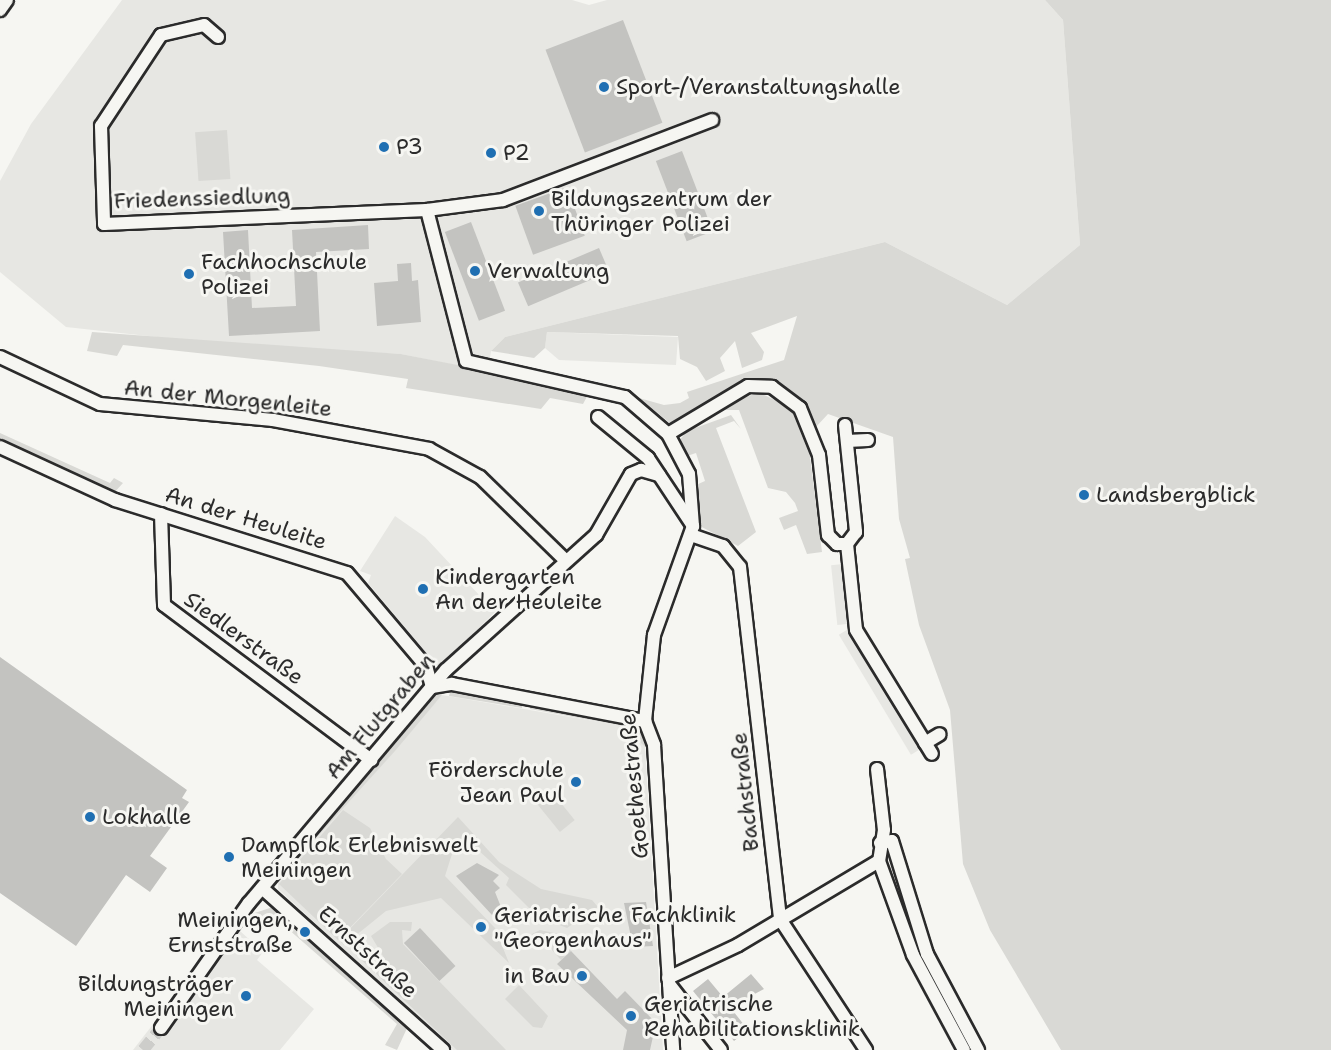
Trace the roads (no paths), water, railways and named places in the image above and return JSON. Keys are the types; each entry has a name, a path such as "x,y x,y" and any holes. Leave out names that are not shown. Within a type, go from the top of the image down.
{"street":[{"path":"0,10 7,0"},
{"name":"Friedenssiedlung","path":"218,37 204,25 161,35 101,126 104,224 427,210 502,200 712,120"},
{"path":"427,210 466,361 612,391 642,408 668,434 748,386 772,387 785,394 800,408 816,442 828,535 837,544 846,544"},
{"name":"An der Morgenleite","path":"0,357 99,404 273,420 429,449 480,477 564,559"},
{"path":"598,417 648,458 692,530"},
{"path":"845,425 856,532 846,544 856,630 929,748 940,734"},
{"name":"Goethestraße","path":"668,434 689,474 692,530 654,635 645,721 654,745 673,1050"},
{"path":"847,441 868,440"},
{"name":"An der Heuleite","path":"0,447 93,492 347,573 426,666 432,687"},
{"name":"Am Flutgraben","path":"161,1028 262,888 432,687 564,559 604,524 631,474 641,470 659,475"},
{"name":"Siedlerstraße","path":"161,514 164,605 371,760"},
{"name":"Bachstraße","path":"692,530 723,546 740,567 780,919 866,1050"},
{"path":"432,687 452,684 645,721"},
{"path":"877,769 879,861 913,956 964,1050"},
{"path":"880,843 892,841 927,954 978,1050"},
{"path":"722,1050 668,980 780,919 879,861"},
{"name":"Ernststraße","path":"262,888 443,1050"}],"tunnel":[{"path":"143,1050 161,1028"}],"place":[{"name":"Sport-/Veranstaltungshalle","path":"604,87"},
{"name":"P3","path":"384,147"},
{"name":"P2","path":"491,153"},
{"name":"Bildungszentrum der Thüringer Polizei","path":"539,211"},
{"name":"Verwaltung","path":"475,271"},
{"name":"Fachhochschule Polizei","path":"189,274"},
{"name":"Landsbergblick","path":"1084,495"},
{"name":"Kindergarten An der Heuleite","path":"423,589"},
{"name":"Förderschule Jean Paul","path":"576,782"},
{"name":"Lokhalle","path":"90,817"},
{"name":"Dampflok Erlebniswelt Meiningen","path":"229,857"},
{"name":"Geriatrische Fachklinik \"Georgenhaus\"","path":"481,927"},
{"name":"Meiningen, Ernststraße","path":"305,932"},
{"name":"in Bau","path":"582,976"},
{"name":"Bildungsträger Meiningen","path":"246,996"},
{"name":"Geriatrische Rehabilitationsklinik","path":"631,1016"}]}
